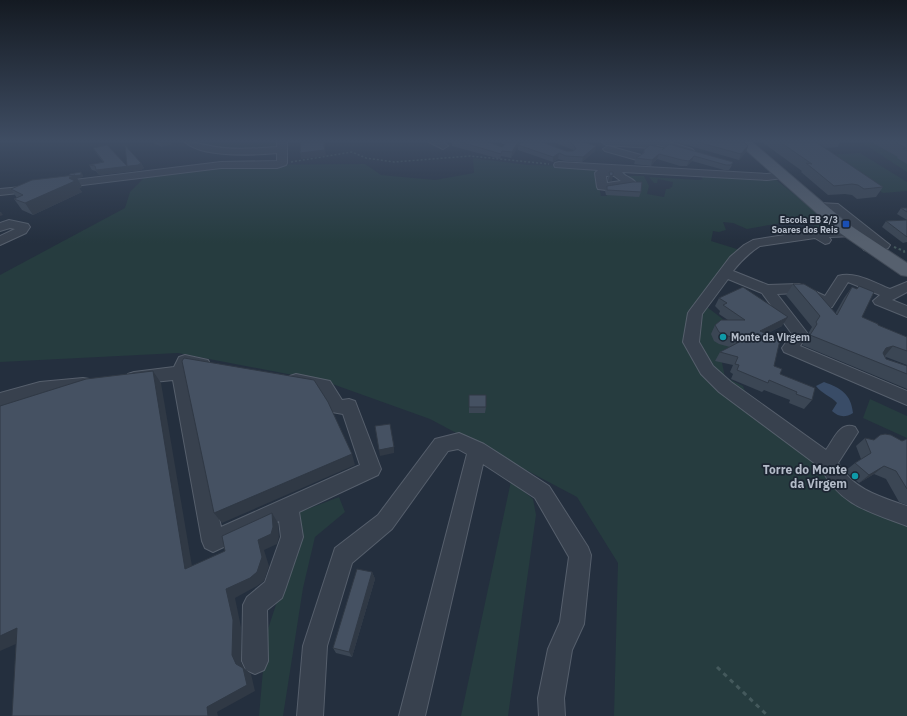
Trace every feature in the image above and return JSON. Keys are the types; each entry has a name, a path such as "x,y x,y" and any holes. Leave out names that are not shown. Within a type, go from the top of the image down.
{"main road":[{"path":"785,175 850,233 868,247 907,271"}],"street":[{"path":"0,192 138,175"},
{"path":"657,175 698,178 698,175"},
{"path":"745,175 767,177 775,175"},
{"path":"819,206 834,206 884,245 868,247"},
{"path":"0,227 9,224 24,227 22,230 0,241"},
{"path":"850,233 817,234 826,240 788,245 781,239 757,243 748,248 735,260 695,313 691,342 707,370 725,387 828,462 833,474 853,494 907,516"},
{"path":"725,273 767,290 799,288 827,304 843,279 849,278 892,295"},
{"path":"907,286 880,301 907,312"},
{"path":"767,290 800,334 790,348 907,398"},
{"path":"216,366 185,361 180,373 213,541 371,468 349,406 338,407 324,386 278,377"},
{"path":"0,400 40,389 180,373"},
{"path":"828,462 849,432"},
{"path":"310,716 315,646 342,556 386,522 442,445 459,441 476,450 542,492 580,556 572,624 560,650 551,698 552,716"},
{"path":"412,716 476,450"},
{"path":"255,661 255,605 274,590 292,537 288,507"}],"path":[{"path":"717,667 768,716"}],"green space":[{"path":"147,175 385,175 435,180 461,175 597,175 601,196 607,196 607,193 640,183 625,176 644,176 649,186 647,194 664,197 666,189 671,189 669,188 672,187 673,182 658,179 657,183 654,183 649,177 700,180 703,179 700,176 775,179 834,227 828,227 831,231 816,233 814,224 804,219 747,229 733,223 723,222 726,230 719,232 713,231 711,241 740,250 728,263 687,340 706,372 907,522 907,716 614,716 618,563 577,497 430,419 324,381 178,353 0,362 0,275 125,208 130,192"},
{"path":"857,175 896,175 907,182 907,191 883,193"},
{"path":"707,307 749,339 721,358 725,377 743,386 746,394 721,377 698,344 697,318"},
{"path":"870,399 907,416 907,438 863,418"},
{"path":"511,481 533,499 536,515 508,716 461,716"},
{"path":"339,497 345,512 315,537 303,588 283,716 259,716 266,635 298,538 297,513"}],"water":[{"path":"824,382 840,389 847,396 852,406 853,413 847,416 842,416 837,415 832,411 837,403 816,386"}],"building":[{"path":"74,175 69,178 75,181 25,203 14,199 23,195 11,189 32,180"},
{"path":"821,175 866,175 883,187 864,189 858,185 852,184 834,186"},
{"path":"642,182 641,192 607,190 607,186"},
{"path":"901,208 907,208 907,212"},
{"path":"907,220 907,237 886,221"},
{"path":"793,284 804,284 816,291 837,315 852,287 857,289 859,286 874,292 862,317 907,337 907,351 893,346 886,348 883,353 886,359 907,366 907,374 810,335 820,316"},
{"path":"743,287 788,317 760,331 780,340 774,366 782,369 780,374 815,388 812,400 796,394 797,392 769,380 768,383 737,370 739,365 735,364 738,357 720,352 743,340 724,335 719,332 715,325 721,320 745,320 723,305 727,303 719,298"},
{"path":"184,358 314,380 328,402 352,454 214,513 182,361"},
{"path":"153,371 185,569 225,551 222,536 272,513 273,527 271,534 258,540 262,557 257,572 250,578 226,589 233,620 232,655 236,664 243,668 247,685 207,707 208,716 12,716 17,628 0,636 0,406 86,379"},
{"path":"469,395 486,395 486,407 469,407"},
{"path":"390,424 394,447 379,450 375,426"},
{"path":"880,435 891,435 902,441 907,439 907,489 896,471 884,466 869,475 855,463 871,453 865,438 874,440"},
{"path":"357,569 372,572 349,652 333,648"}],"place":[{"name":"Escola EB 2/3 Soares dos Reis","path":"846,224"},
{"name":"Monte da Virgem","path":"723,337"},
{"name":"Torre do Monte da Virgem","path":"855,476"}]}
